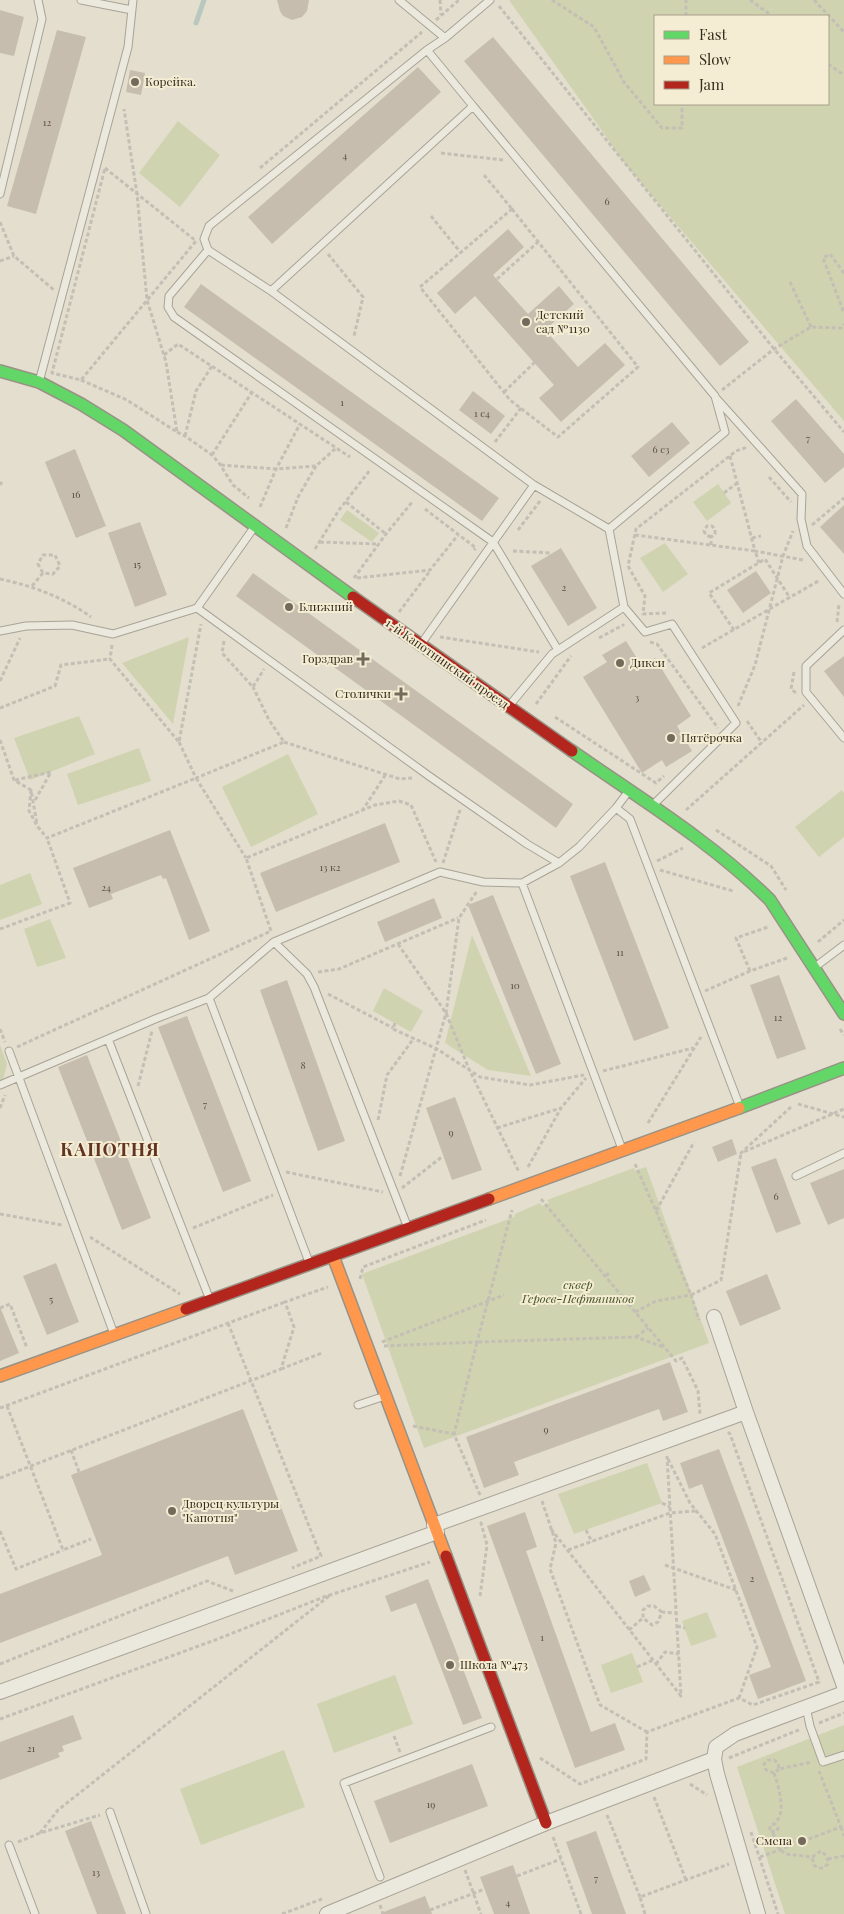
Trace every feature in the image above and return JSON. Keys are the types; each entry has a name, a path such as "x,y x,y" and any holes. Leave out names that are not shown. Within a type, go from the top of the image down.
{"street":[{"name":"1-й Капотнинский проезд","path":"0,371 39,382 81,404 122,430 508,707 696,838 754,884 770,900 844,1014"},
{"path":"0,1376 740,1108 844,1068"},
{"path":"332,1256 546,1823"},
{"path":"714,1317 844,1686"},
{"path":"0,1692 421,1538 436,1528 746,1412"},
{"path":"758,1914 717,1774 714,1759 716,1748 734,1734 844,1694"},
{"path":"327,1914 546,1823 714,1759"}],"lane":[{"path":"0,194 42,19 38,0"},
{"path":"81,0 110,3 132,10"},
{"path":"39,382 128,47 133,0"},
{"path":"399,0 445,38"},
{"path":"492,0 209,226 204,239 208,250 271,291 534,485 609,528 624,607 645,632 672,624 736,723 652,807"},
{"path":"427,50 715,396 802,494 801,519 806,546 844,594"},
{"path":"271,291 473,106"},
{"path":"208,250 169,296 168,307 174,317 493,542 558,650"},
{"path":"609,528 725,432 715,396"},
{"path":"420,644 534,485"},
{"path":"0,631 26,626 72,625 113,634 200,610 255,525"},
{"path":"508,707 552,654 624,607"},
{"path":"200,610 429,776 527,844 559,863"},
{"path":"844,630 806,666 806,692 844,738"},
{"path":"0,1085 209,998 274,942 440,872 483,882 522,883 559,863 579,847 616,808 629,791"},
{"path":"616,808 630,819 740,1108"},
{"path":"522,883 622,1150"},
{"path":"274,942 307,974 314,987 408,1228"},
{"path":"815,967 844,945"},
{"path":"209,998 310,1264"},
{"path":"108,1039 210,1300"},
{"path":"9,1051 114,1334"},
{"path":"796,1176 844,1153"},
{"path":"358,1405 385,1395"},
{"path":"806,1707 810,1726 823,1762 844,1754"},
{"path":"380,1876 344,1783 491,1727"},
{"path":"110,1812 146,1914"},
{"path":"9,1845 35,1914"}],"path":[{"path":"440,0 441,15"},
{"path":"255,172 459,0"},
{"path":"492,0 774,349 844,432"},
{"path":"552,0 594,27 624,82 662,128 682,128 682,105"},
{"path":"686,0 686,15"},
{"path":"750,0 771,15"},
{"path":"814,0 828,15"},
{"path":"829,16 844,32"},
{"path":"829,65 844,75"},
{"path":"124,108 137,194 147,300 164,355 177,432"},
{"path":"434,159 447,147"},
{"path":"440,153 503,160"},
{"path":"497,153 509,167"},
{"path":"107,160 52,372 80,380 127,400 185,436 212,455 221,465 233,485 267,512"},
{"path":"105,168 196,241"},
{"path":"484,175 638,367 558,437 510,400 420,287 512,210"},
{"path":"431,216 461,253"},
{"path":"0,222 14,256 62,297"},
{"path":"80,380 196,241 195,235"},
{"path":"497,279 538,242"},
{"path":"322,259 335,247"},
{"path":"328,254 363,297 354,336 347,331"},
{"path":"844,273 830,254 823,258 844,313"},
{"path":"0,261 14,256"},
{"path":"790,282 811,327"},
{"path":"715,396 774,349 811,327 842,328 844,324"},
{"path":"164,355 178,344 356,461"},
{"path":"504,392 535,362"},
{"path":"185,436 196,392 212,366"},
{"path":"212,455 252,392"},
{"path":"495,442 521,408"},
{"path":"260,507 276,469 300,424"},
{"path":"488,436 500,446"},
{"path":"286,528 298,497 316,466 336,448"},
{"path":"670,612 643,614 645,596 628,566 636,529 736,451 745,448 751,455"},
{"path":"730,456 759,563"},
{"path":"221,465 276,469 316,466"},
{"path":"363,466 378,476"},
{"path":"315,549 370,470"},
{"path":"769,476 792,504"},
{"path":"724,493 737,483"},
{"path":"407,496 476,548 470,556"},
{"path":"804,531 844,498"},
{"path":"354,578 378,544 413,501"},
{"path":"514,536 539,501 547,506"},
{"path":"346,502 386,534"},
{"path":"280,523 294,533"},
{"path":"738,706 754,665 783,556 794,528 795,536"},
{"path":"399,612 458,535"},
{"path":"635,535 755,551 805,560 800,553"},
{"path":"752,538 761,536"},
{"path":"711,537 711,545"},
{"path":"320,542 378,544"},
{"path":"508,543 518,559"},
{"path":"308,544 321,554"},
{"path":"513,551 552,554"},
{"path":"43,554 55,555 60,566 53,574 43,573 38,564 43,554"},
{"path":"734,630 709,594 765,559 790,598"},
{"path":"354,578 430,570"},
{"path":"32,586 43,573"},
{"path":"347,573 361,583"},
{"path":"815,573 825,586"},
{"path":"0,579 32,586 77,607 91,618"},
{"path":"702,648 820,580"},
{"path":"831,627 838,621 840,605 835,599"},
{"path":"393,607 406,617"},
{"path":"179,742 200,610"},
{"path":"598,639 623,625 628,630"},
{"path":"0,681 26,626"},
{"path":"225,628 222,653 253,687 268,720 284,742 400,779 429,776"},
{"path":"437,641 446,629"},
{"path":"0,1029 9,1051 271,931 246,858 196,778 179,742 110,659 113,634"},
{"path":"440,637 545,653 540,645"},
{"path":"642,640 657,644 719,730"},
{"path":"697,641 707,657"},
{"path":"544,709 536,704 573,653"},
{"path":"0,708 55,686 61,666 110,659"},
{"path":"253,687 270,660"},
{"path":"686,810 806,703 791,689 794,669"},
{"path":"733,698 762,743"},
{"path":"552,714 656,783 670,771"},
{"path":"0,740 14,780 31,790 38,827"},
{"path":"47,838 284,742"},
{"path":"14,780 51,772 29,811"},
{"path":"362,811 386,774"},
{"path":"0,929 70,903 47,838 29,811 31,790"},
{"path":"246,858 375,805 399,801 412,805 440,872"},
{"path":"440,872 460,809"},
{"path":"648,866 739,893"},
{"path":"394,1194 446,1014 459,918 483,882"},
{"path":"307,974 339,970 459,918"},
{"path":"750,971 736,938 770,926"},
{"path":"314,987 393,1029 437,1049 469,1069 480,1077 530,1085 589,1074 561,1108 521,1178 469,1069 446,1014 398,944"},
{"path":"698,994 750,971 788,958"},
{"path":"133,1103 155,1019"},
{"path":"393,1029 395,1023"},
{"path":"646,1127 709,1024"},
{"path":"839,1027 844,1035"},
{"path":"374,1140 387,1075 414,1038"},
{"path":"592,1073 694,1048"},
{"path":"786,1107 803,1100"},
{"path":"795,1103 844,1118"},
{"path":"635,1312 656,1301 691,1295 721,1280 741,1153 795,1103"},
{"path":"497,1128 561,1108"},
{"path":"741,1153 844,1108"},
{"path":"656,1211 695,1141 686,1144"},
{"path":"274,1169 394,1194 443,1156"},
{"path":"626,1167 644,1160"},
{"path":"635,1164 691,1295"},
{"path":"183,1231 282,1192"},
{"path":"534,1202 550,1196"},
{"path":"541,1199 676,1361 682,1358 698,1391 700,1415 730,1434 819,1682 753,1705 740,1698 647,1732 600,1705 550,1568 556,1543 542,1500"},
{"path":"503,1214 519,1207"},
{"path":"481,1495 454,1434 512,1210"},
{"path":"0,1214 75,1228 187,1298"},
{"path":"359,1281 363,1267 493,1217"},
{"path":"606,1276 610,1272"},
{"path":"0,1408 328,1287 331,1294"},
{"path":"382,1342 504,1295"},
{"path":"281,1369 294,1326 285,1302"},
{"path":"0,1308 10,1304 30,1356"},
{"path":"228,1323 321,1556 286,1570"},
{"path":"636,1337 648,1328"},
{"path":"382,1342 477,1342 636,1337 664,1347"},
{"path":"382,1342 386,1355"},
{"path":"0,1478 322,1353"},
{"path":"7,1406 63,1550"},
{"path":"410,1417 416,1436"},
{"path":"413,1426 454,1434"},
{"path":"721,1437 730,1434"},
{"path":"70,1450 80,1472"},
{"path":"658,1459 676,1453"},
{"path":"667,1456 690,1503 715,1534 758,1647 740,1698"},
{"path":"551,1529 681,1696 667,1456"},
{"path":"533,1504 549,1498"},
{"path":"662,1503 670,1507"},
{"path":"568,1550 670,1513 697,1511"},
{"path":"475,1595 478,1604 486,1545 480,1523 489,1520"},
{"path":"586,1530 592,1542"},
{"path":"0,1531 16,1569 91,1539"},
{"path":"0,1719 332,1594 430,1562 421,1538"},
{"path":"665,1565 736,1590"},
{"path":"0,1664 207,1581 233,1591 242,1587"},
{"path":"40,1833 58,1810 332,1594"},
{"path":"630,1630 643,1618 643,1610 648,1606 654,1606 662,1612 676,1612"},
{"path":"643,1618 652,1625 658,1622 662,1612"},
{"path":"677,1626 684,1628"},
{"path":"637,1667 654,1662 665,1652 679,1654"},
{"path":"810,1726 844,1713"},
{"path":"727,1766 729,1757 802,1729 806,1737"},
{"path":"533,1753 580,1784 646,1759 647,1732"},
{"path":"394,1736 403,1759"},
{"path":"774,1773 779,1769 815,1761 812,1753"},
{"path":"774,1773 766,1770 764,1764 768,1760 774,1760 778,1763 779,1769"},
{"path":"818,1770 844,1836"},
{"path":"774,1773 781,1805 775,1824 770,1826 770,1832 773,1833 779,1850 786,1854 812,1857 821,1852 828,1859 828,1864 823,1868 818,1868 814,1864 812,1857"},
{"path":"684,1786 691,1783 707,1794 710,1803"},
{"path":"661,1794 654,1797 686,1880"},
{"path":"9,1845 40,1833 110,1812"},
{"path":"598,1819 607,1815 645,1914"},
{"path":"760,1856 841,1827"},
{"path":"750,1829 778,1914"},
{"path":"561,1833 552,1836 581,1914"},
{"path":"727,1855 732,1872"},
{"path":"828,1859 844,1856"},
{"path":"516,1876 560,1859"},
{"path":"640,1897 730,1864"},
{"path":"456,1873 474,1866"},
{"path":"465,1870 482,1914"},
{"path":"430,1910 485,1889"},
{"path":"379,1902 387,1899"}],"green space":[{"path":"509,0 844,0 844,421 627,166"},
{"path":"178,121 220,155 180,207 139,173"},
{"path":"718,484 731,503 707,521 693,502"},
{"path":"347,510 379,533 372,542 340,520"},
{"path":"665,543 688,574 663,592 640,558"},
{"path":"189,637 173,724 122,663"},
{"path":"79,716 95,754 30,780 14,738"},
{"path":"139,748 151,781 78,805 67,774"},
{"path":"288,754 318,814 251,847 222,787"},
{"path":"842,790 844,793 844,837 819,857 795,827"},
{"path":"30,873 42,904 0,920 0,885"},
{"path":"50,919 66,958 37,967 24,929"},
{"path":"472,935 531,1076 488,1070 445,1043"},
{"path":"384,988 423,1011 411,1032 373,1011"},
{"path":"0,1045 7,1064 3,1080 0,1082"},
{"name":"сквер Героев-Нефтяников","path":"646,1167 709,1343 424,1448 362,1274 514,1217 515,1214 540,1203 542,1206 549,1203 547,1200 634,1168 635,1171"},
{"path":"647,1463 662,1503 574,1534 558,1494"},
{"path":"707,1612 717,1637 691,1646 682,1621"},
{"path":"632,1653 643,1682 611,1693 601,1665"},
{"path":"395,1675 413,1724 334,1753 317,1704"},
{"name":"Смена","path":"844,1725 844,1914 785,1914 737,1767"},
{"path":"284,1750 305,1807 201,1845 180,1789"}],"building":[{"path":"277,0 309,0 307,11 302,17 292,20 283,16"},
{"path":"0,10 24,17 14,56 0,53"},
{"path":"57,30 86,37 36,214 7,206"},
{"path":"493,37 749,342 720,366 464,61"},
{"path":"418,67 441,92 272,244 248,217"},
{"name":"Корейка.","path":"130,70 145,73 141,95 126,92"},
{"name":"Детский сад №1130","path":"508,229 524,247 493,275 528,314 559,286 574,304 545,330 578,367 605,343 625,365 561,422 539,398 554,385 475,296 455,314 437,293"},
{"path":"201,284 499,498 482,521 184,307"},
{"path":"473,391 505,416 491,434 459,410"},
{"path":"796,399 844,454 844,467 825,483 771,421"},
{"path":"672,422 690,443 649,477 631,456"},
{"path":"75,449 106,526 76,538 45,462"},
{"path":"844,505 844,554 820,527"},
{"path":"140,522 167,595 135,607 108,533"},
{"path":"561,548 597,608 568,626 531,566"},
{"path":"756,571 771,593 743,613 727,590"},
{"path":"253,573 573,804 556,828 236,596"},
{"path":"626,641 642,666 655,658 691,716 677,726 692,751 666,767 662,760 642,773 583,677 607,662 602,655"},
{"path":"844,656 844,697 824,671"},
{"path":"385,823 400,862 276,912 260,873"},
{"path":"170,830 210,931 189,940 166,878 163,879 161,875 111,894 113,899 89,908 73,868"},
{"path":"605,862 669,1028 634,1041 570,876"},
{"path":"493,895 561,1064 536,1074 468,905"},
{"path":"434,898 442,918 385,942 377,922"},
{"path":"779,975 806,1049 777,1059 750,985"},
{"path":"287,980 345,1141 318,1151 260,990"},
{"path":"187,1016 251,1181 223,1192 158,1027"},
{"path":"87,1055 151,1218 122,1230 58,1067"},
{"path":"455,1097 482,1170 452,1180 426,1108"},
{"path":"732,1139 737,1154 718,1162 712,1147"},
{"path":"776,1158 801,1224 776,1233 751,1167"},
{"path":"844,1169 844,1218 828,1225 810,1183"},
{"path":"56,1263 79,1322 47,1335 23,1276"},
{"path":"767,1274 781,1309 740,1326 726,1291"},
{"path":"0,1307 19,1353 0,1361"},
{"path":"670,1362 688,1412 663,1421 659,1409 514,1462 519,1475 484,1488 466,1437"},
{"path":"243,1409 298,1551 235,1575 228,1556 0,1643 0,1594 102,1555 71,1475"},
{"path":"719,1449 806,1681 758,1699 749,1675 771,1667 702,1484 689,1489 680,1463"},
{"path":"525,1512 537,1547 526,1551 591,1732 615,1723 625,1750 575,1768 487,1526"},
{"path":"644,1575 651,1590 635,1597 629,1581"},
{"name":"Школа №473","path":"428,1579 482,1718 463,1725 416,1603 391,1612 385,1596"},
{"path":"73,1715 82,1739 62,1746 64,1751 58,1753 60,1757 0,1780 0,1742"},
{"path":"472,1764 488,1806 390,1843 374,1801"},
{"path":"91,1821 126,1914 97,1914 65,1831"},
{"path":"596,1831 626,1914 592,1914 566,1842"},
{"path":"513,1865 530,1914 494,1914 480,1877"},
{"path":"425,1896 432,1914 381,1914 381,1913"}],"waterway":[{"path":"196,23 204,0"}],"traffic: fast":[{"path":"0,371 39,382 81,404 123,430 353,597"},
{"path":"572,751 700,840 748,879 770,900 844,1014"},
{"path":"739,1108 844,1068"}],"traffic: slow":[{"path":"489,1199 739,1108"},
{"path":"333,1256 446,1556"},
{"path":"0,1376 186,1309"}],"traffic: jam":[{"path":"353,597 572,751"},
{"path":"186,1309 489,1199"},
{"path":"446,1556 546,1823"}],"place":[{"name":"Корейка.","path":"135,82"},
{"name":"Детский сад №1130","path":"526,322"},
{"name":"Ближний","path":"289,607"},
{"name":"Горздрав","path":"363,659"},
{"name":"Дикси","path":"620,663"},
{"name":"Столички","path":"401,694"},
{"name":"Пятёрочка","path":"671,738"},
{"name":"Дворец культуры \"Капотня\"","path":"172,1511"},
{"name":"Школа №473","path":"450,1665"},
{"name":"Смена","path":"802,1841"}],"district":[{"name":"КАПОТНЯ","path":"110,1150"}]}
